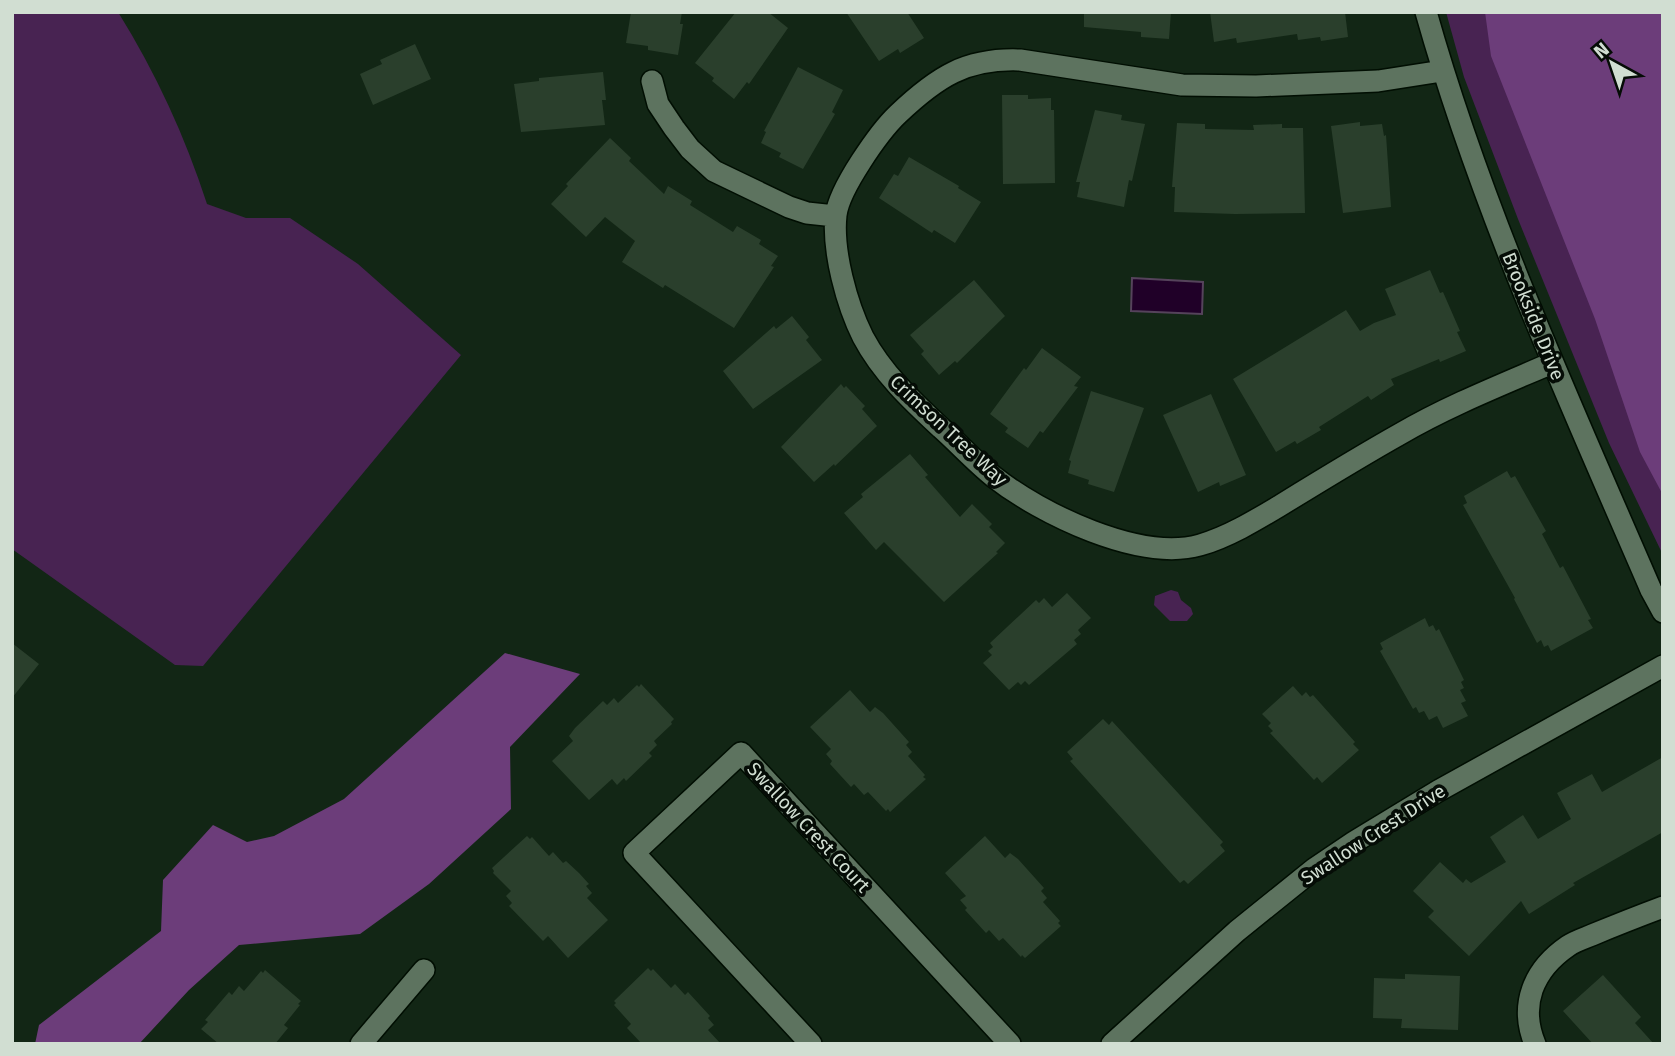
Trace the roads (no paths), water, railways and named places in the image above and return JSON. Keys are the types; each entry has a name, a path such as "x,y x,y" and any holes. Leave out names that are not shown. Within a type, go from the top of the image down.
{"street":[{"name":"Brookside Drive","path":"1426,12 1476,168 1552,363 1663,612"},
{"name":"Crimson Tree Way","path":"1443,71 1378,81 1256,86 1182,85 1020,60 996,59 964,67 934,82 885,127 839,199 835,216 837,258 855,317 864,338 889,376 995,478 1091,533 1154,548 1199,546 1246,525 1401,433 1552,363"},
{"path":"652,81 658,104 674,128 690,149 714,171 789,207 807,213 835,216"},
{"name":"Swallow Crest Drive","path":"1112,1044 1237,931 1324,862 1380,824 1437,791 1663,666"},
{"name":"Swallow Crest Court","path":"811,1044 634,853 741,753 1010,1044"},
{"path":"1535,1044 1528,1026 1527,1008 1532,988 1552,960 1569,945 1663,907"},
{"path":"360,1044 424,970"}]}
